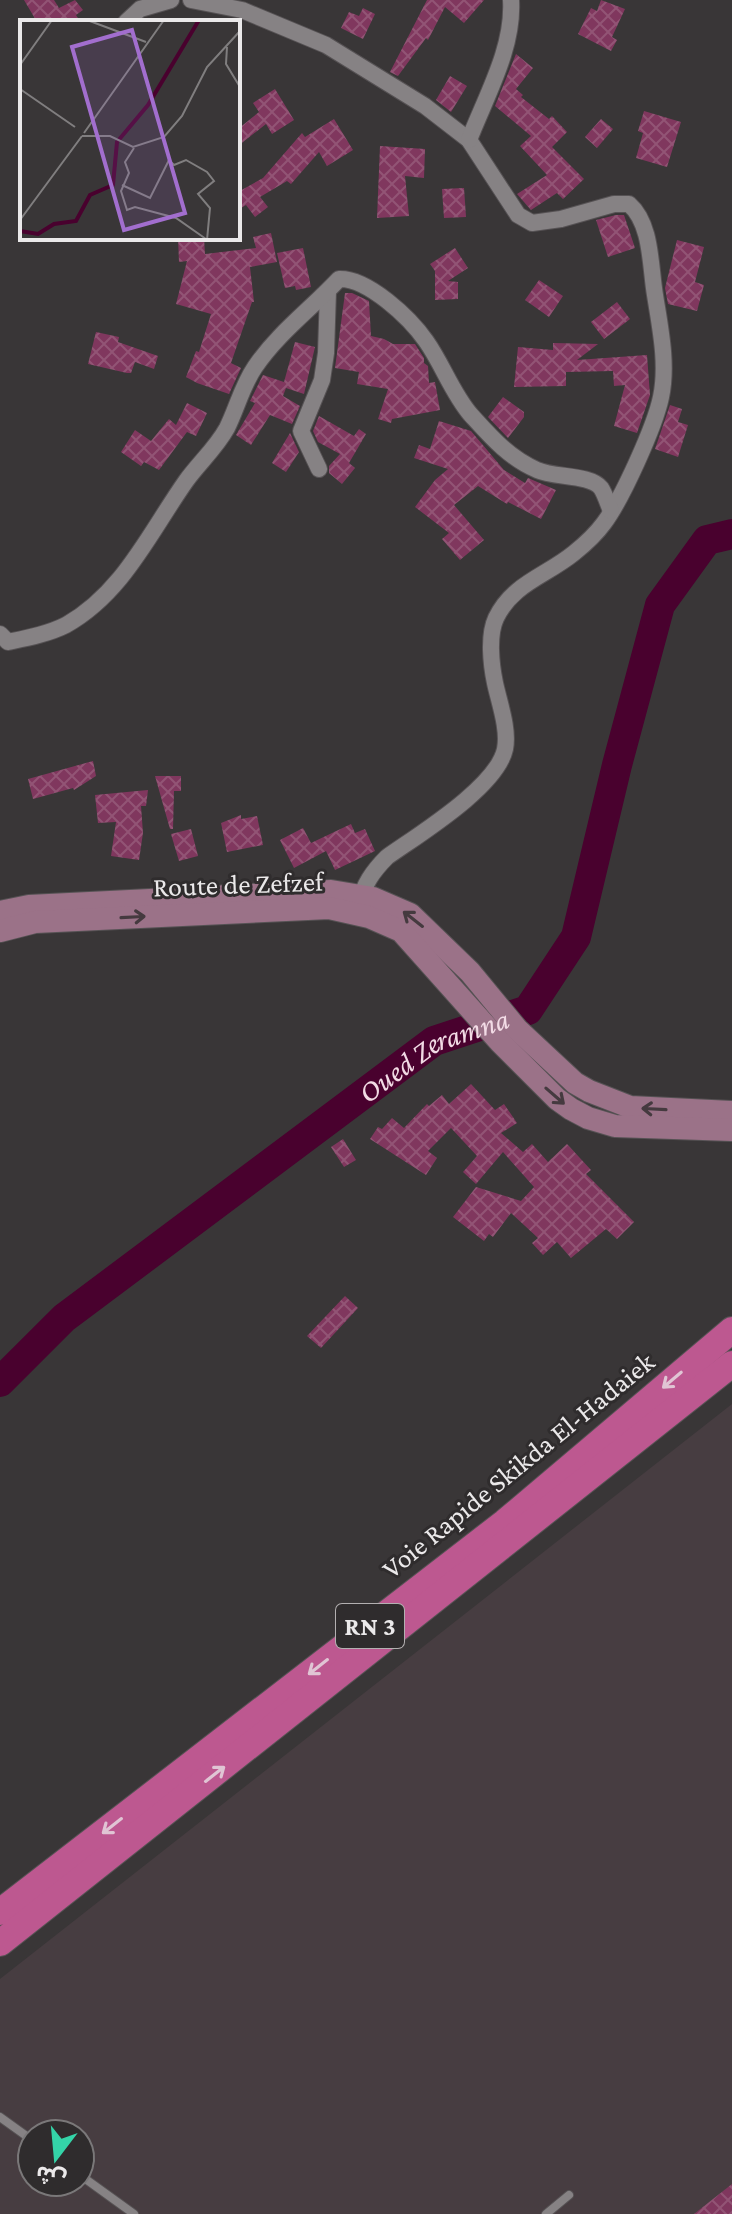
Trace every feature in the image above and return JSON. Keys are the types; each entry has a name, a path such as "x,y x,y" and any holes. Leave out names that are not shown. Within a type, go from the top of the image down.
{"highway":[{"name":"Voie Rapide Skikda El-Hadaiek","path":"0,1912 505,1522 732,1330"},
{"name":"Voie Rapide Skikda El-Hadaiek","path":"0,1943 732,1364"}],"main road":[{"name":"Route de Zefzef","path":"0,912 29,906 331,891 401,931 462,980 557,1099 588,1118 615,1126 732,1130"},
{"name":"Route de Zefzef","path":"0,931 35,922 359,905"},
{"name":"Route de Zefzef","path":"508,1035 603,1099 647,1109 732,1112"}],"street":[{"path":"128,20 140,9 171,0"},
{"path":"191,0 242,10 326,45 425,106 469,140 518,215 532,223 561,219 614,204 629,204 638,212 645,231 661,339 661,398 642,447 604,523 563,562 529,580 509,598 495,620 492,646 494,677 506,747 499,763 470,796 375,869 359,905"},
{"path":"469,140 508,40 513,21 511,0"},
{"path":"0,634 8,642 66,625 104,596 136,559 186,482 215,446 254,368 274,342 339,279 350,278 367,285 425,339 463,405 507,454 537,471 556,477 593,481 601,489 611,511"},
{"path":"319,469 301,431 322,380 328,291"}],"lane":[{"path":"96,2187 134,2214"},
{"path":"546,2214 569,2195"}],"shaded area":[{"path":"732,1404 732,2214 0,2214 0,1979"}],"building":[{"path":"24,0 54,0 59,8 75,0 83,10 76,15 79,20 36,20"},
{"path":"427,0 484,0 464,23 445,7 428,40 426,38 398,76 390,72"},
{"path":"601,0 625,9 612,37 617,40 611,51 578,34 591,8 597,11"},
{"path":"363,8 375,14 363,39 341,28 349,12 359,16"},
{"path":"516,54 533,68 516,89 523,95 521,97 549,119 552,116 567,132 552,147 584,179 563,199 557,193 531,210 517,194 547,175 520,146 531,136 495,106"},
{"path":"450,76 467,86 451,112 436,100"},
{"path":"275,89 294,120 272,134 266,124 240,144 240,127 259,112 253,103"},
{"path":"644,111 681,122 667,167 636,158 643,133 638,131"},
{"path":"334,119 353,150 327,166 319,152 291,184 287,181 260,197 268,207 255,217 246,205 240,209 240,191 263,178 302,133 305,137"},
{"path":"601,119 613,129 597,148 585,137"},
{"path":"380,146 425,149 424,178 405,176 409,216 377,218"},
{"path":"464,188 466,217 444,218 442,189"},
{"path":"624,215 635,248 608,257 596,220"},
{"path":"271,233 277,262 250,267 254,302 231,363 241,368 229,394 186,377 196,351 199,352 211,314 176,304 187,261 179,262 178,240 204,240 205,254 256,248 253,237"},
{"path":"677,240 704,247 695,282 704,285 697,311 668,304 665,288"},
{"path":"303,248 311,287 296,290 295,286 285,288 277,253"},
{"path":"455,248 468,268 448,281 458,282 458,299 435,300 435,271 430,264"},
{"path":"539,280 563,296 549,317 525,300"},
{"path":"345,293 369,301 371,336 393,344 415,344 428,366 429,383 435,382 440,410 392,419 391,423 378,419 388,389 357,384 359,372 335,368"},
{"path":"617,302 630,319 604,339 591,322"},
{"path":"96,332 119,337 118,342 158,356 154,369 135,362 131,373 127,373 88,364"},
{"path":"295,342 315,347 304,394 286,388 283,396 300,406 292,424 270,415 251,445 236,435 255,403 250,401 263,375 284,382"},
{"path":"553,343 598,344 577,360 647,355 650,395 637,433 614,426 625,385 614,386 613,371 566,372 566,386 514,387 518,347 553,350"},
{"path":"503,397 524,412 524,417 508,438 488,417"},
{"path":"187,403 207,413 196,436 187,432 159,470 144,462 141,466 121,452 135,430 151,441 169,419 176,425"},
{"path":"670,405 682,409 678,422 688,425 678,457 655,449"},
{"path":"319,416 354,436 359,429 366,434 349,463 355,468 342,484 329,473 329,466 340,454 318,442 313,431"},
{"path":"439,421 471,431 504,470 525,483 528,478 556,490 541,519 507,504 478,486 454,505 484,540 460,560 442,539 449,533 415,507 435,480 448,469 414,458 419,445 430,449"},
{"path":"290,433 299,452 286,472 272,463"},
{"path":"93,761 96,776 74,790 33,799 28,779"},
{"path":"155,776 181,776 181,791 174,791 173,829 170,829"},
{"path":"148,790 146,806 141,806 143,833 139,860 111,856 116,822 98,823 95,795"},
{"path":"241,815 241,819 257,816 263,845 227,852 221,823"},
{"path":"351,824 355,833 365,829 375,851 335,870 326,851 294,868 280,840 303,828 311,843"},
{"path":"191,829 198,856 179,861 171,834"},
{"path":"471,1084 495,1110 504,1104 517,1123 501,1133 523,1152 532,1144 548,1162 567,1144 591,1170 586,1174 634,1222 617,1239 606,1229 571,1258 557,1242 543,1255 532,1243 538,1238 511,1213 493,1237 489,1234 484,1241 453,1217 476,1187 521,1201 534,1187 503,1152 476,1184 463,1172 477,1156 451,1128 428,1151 437,1158 426,1175 370,1139 378,1127 382,1129 392,1118 404,1128 427,1104 429,1106 442,1095 449,1104"},
{"path":"343,1139 356,1160 344,1167 331,1147"},
{"path":"345,1296 358,1308 321,1348 307,1336"},
{"path":"732,2184 732,2214 694,2214"}],"waterway":[{"name":"Oued Zeramna","path":"0,1382 64,1318 434,1041 528,1010 576,937 617,765 660,605 707,540 732,534"}]}
